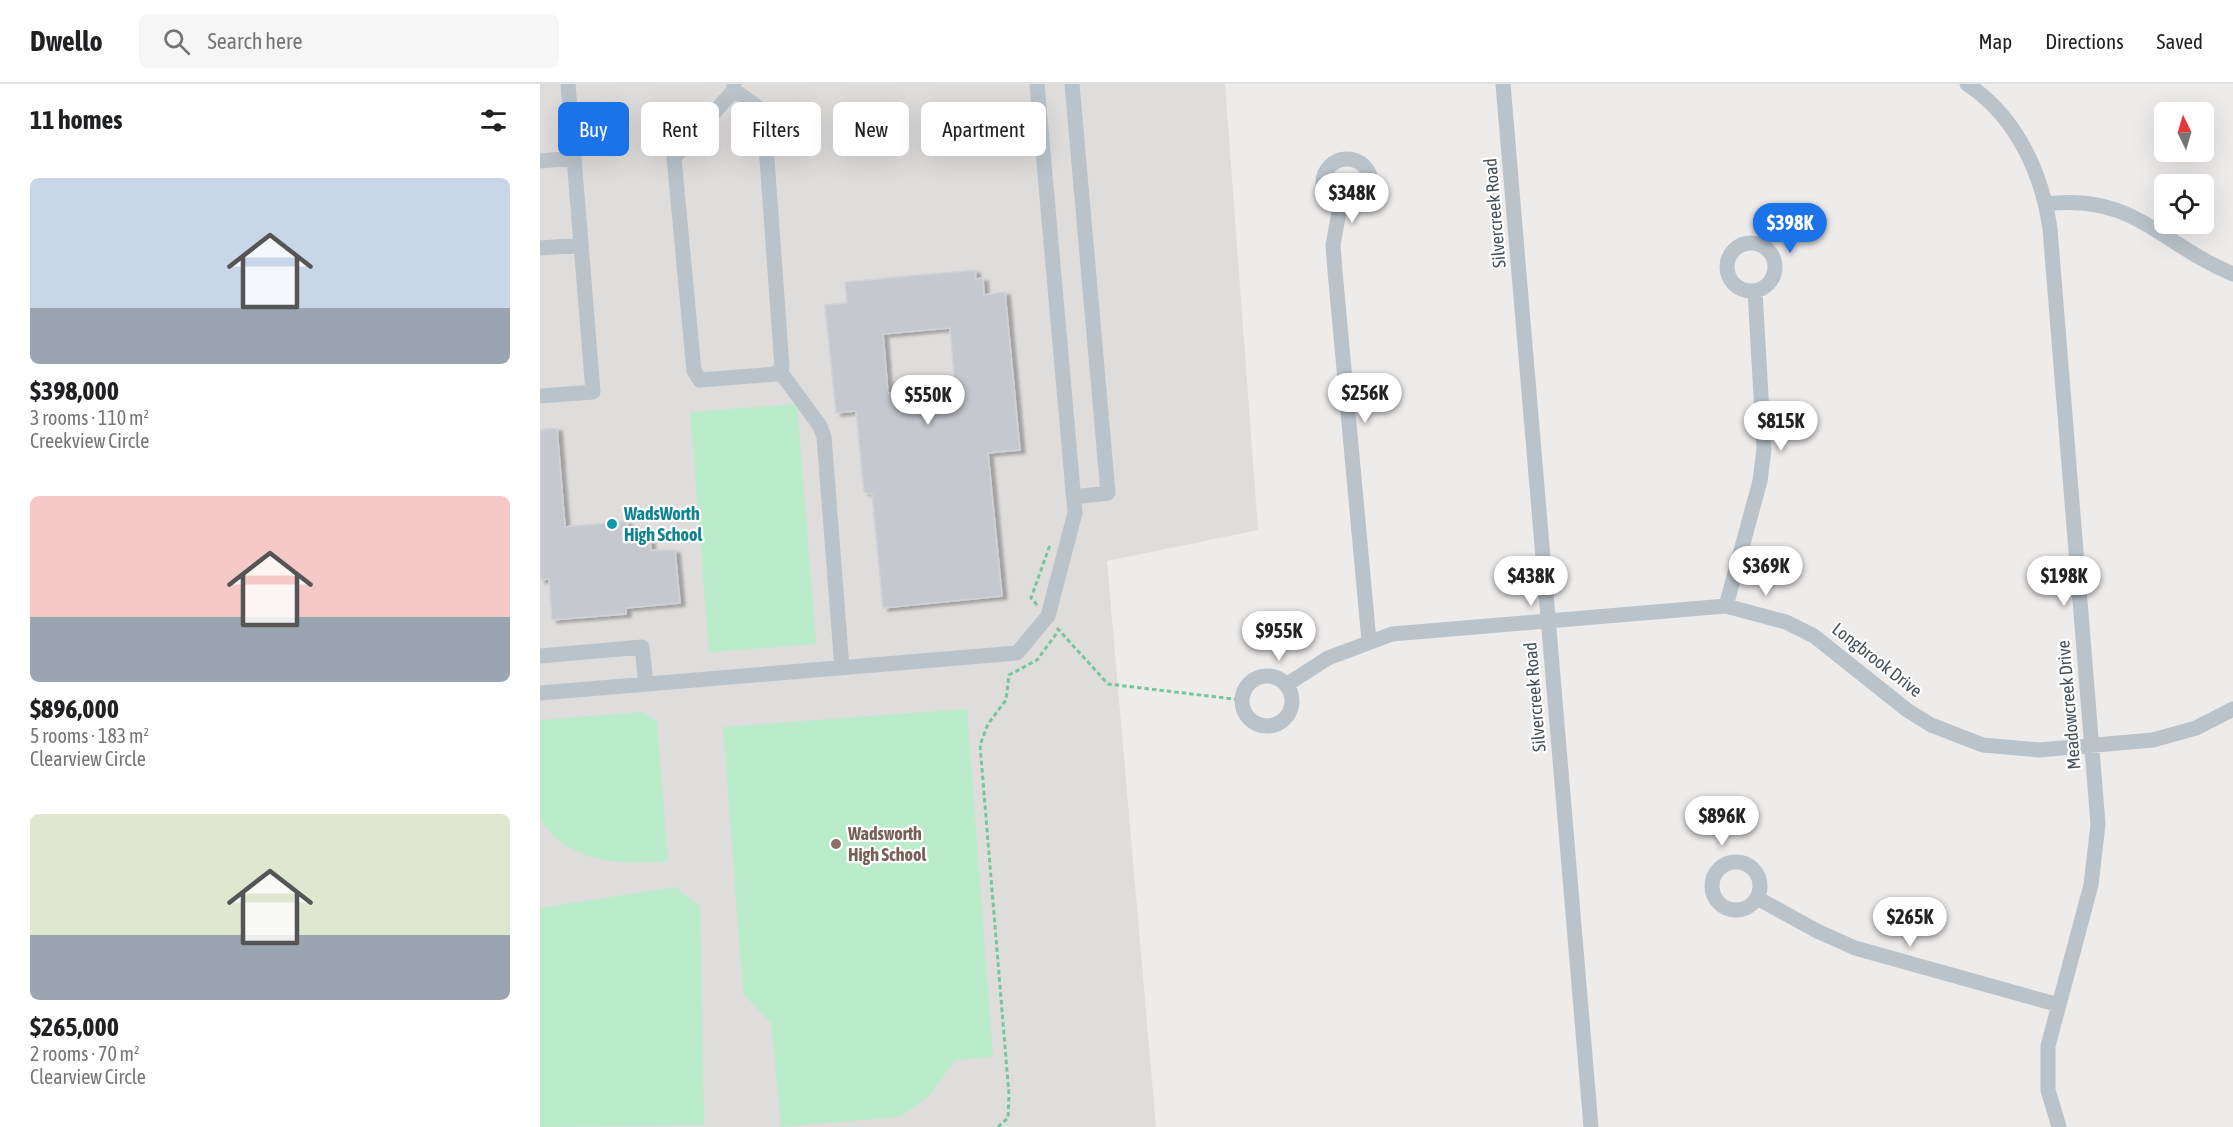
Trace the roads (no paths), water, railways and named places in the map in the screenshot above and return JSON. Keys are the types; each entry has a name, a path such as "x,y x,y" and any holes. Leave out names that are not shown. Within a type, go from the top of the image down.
{"street":[{"path":"540,396 593,392 568,84"},
{"path":"540,693 1017,653 1048,616 1075,513 1037,84"},
{"path":"1072,84 1108,493 1074,497"},
{"name":"Silvercreek Road","path":"1503,84 1591,1127"},
{"name":"Meadowcreek Drive","path":"1967,84 1995,107 2013,129 2029,156 2046,204 2098,824 2096,856 2048,1046 2046,1067 2048,1090 2060,1127"},
{"path":"734,87 759,108 764,118 782,367 776,374 700,380 694,371 674,158 734,87"},
{"path":"540,161 573,158"},
{"path":"2046,204 2081,202 2125,212 2142,220 2205,262 2233,274"},
{"path":"1340,207 1333,245 1369,641"},
{"path":"540,248 581,245"},
{"path":"1725,606 1760,481 1764,449 1755,291"},
{"path":"779,370 820,426 824,437 842,668"},
{"name":"Longbrook Drive","path":"1286,685 1328,658 1392,634 1725,606 1777,618 1814,636 1907,710 1957,737 2011,749 2092,746 2173,736 2196,728 2233,709"},
{"path":"540,656 642,647 646,684"},
{"path":"1757,898 1817,931 1855,948 2059,1005"}],"place":[{"name":"WadsWorth High School","path":"612,524"},
{"name":"Wadsworth High School","path":"836,844"}]}
